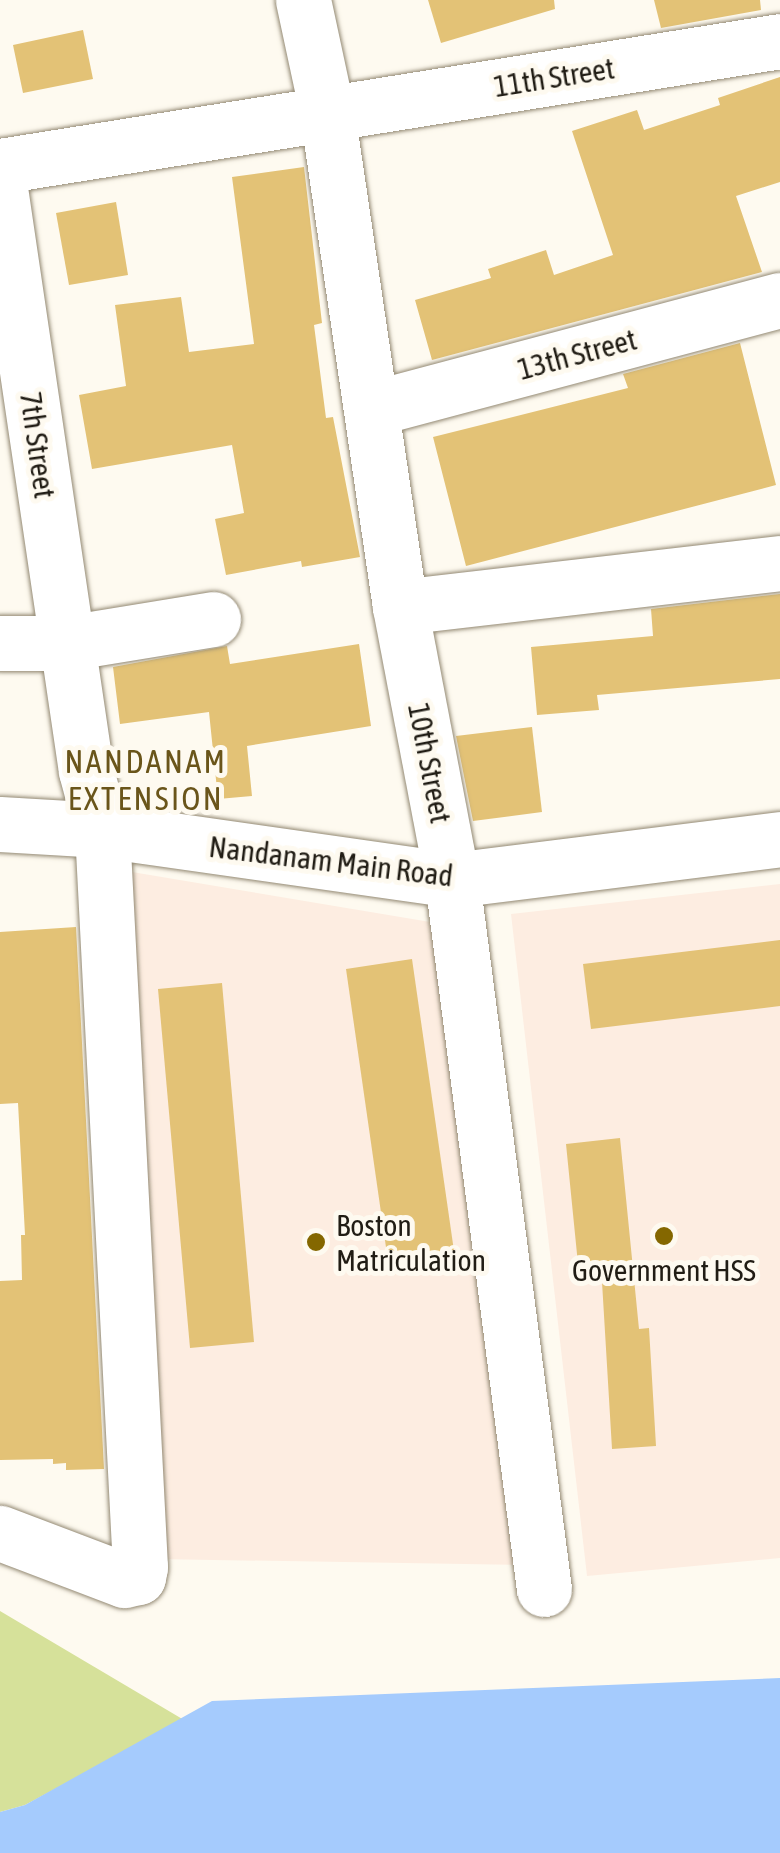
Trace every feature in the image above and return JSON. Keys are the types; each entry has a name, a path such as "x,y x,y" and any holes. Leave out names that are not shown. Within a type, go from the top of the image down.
{"street":[{"name":"10th Street","path":"303,0 327,112 374,408 400,607 452,880 544,1589"},
{"name":"11th Street","path":"0,166 780,41"},
{"name":"7th Street","path":"0,188 86,771 102,830 138,1576 124,1580 0,1533"},
{"name":"13th Street","path":"374,408 780,300"},
{"path":"400,607 780,563"},
{"path":"0,643 66,644 214,619"},
{"name":"Nandanam Main Road","path":"0,824 102,830 452,880 780,839"}],"shaded area":[{"name":"Boston Matriculation","path":"126,871 454,926 524,1565 156,1559"},
{"name":"Government HSS","path":"780,884 780,1558 587,1576 511,914"}],"green space":[{"path":"0,1611 184,1720 25,1805 0,1812"}],"water":[{"path":"780,1678 780,1853 0,1853 0,1812 25,1805 212,1701"}],"building":[{"path":"428,0 554,0 555,9 441,43"},
{"path":"654,0 760,0 761,10 661,28"},
{"path":"83,30 93,79 23,93 13,45"},
{"path":"780,77 780,182 736,196 762,272 432,360 415,300 491,278 488,269 546,250 554,275 613,255 572,131 637,110 644,130 720,105 718,98"},
{"path":"304,167 322,323 314,325 326,418 333,417 360,557 302,567 301,561 226,575 215,519 244,513 232,445 92,469 79,395 126,386 115,305 181,297 189,352 254,344 232,177"},
{"path":"116,202 128,275 69,285 56,213"},
{"path":"740,343 776,485 466,566 433,437 628,388 623,374"},
{"path":"780,594 780,679 597,695 599,710 537,715 531,647 653,636 651,609"},
{"path":"359,644 371,726 247,746 252,796 218,799 209,712 120,724 113,667 227,646 230,664"},
{"path":"532,727 542,812 473,821 456,736"},
{"path":"76,927 104,1469 66,1470 66,1463 53,1464 53,1459 0,1460 0,1281 22,1280 21,1235 25,1235 18,1103 0,1104 0,932"},
{"path":"780,940 780,1006 591,1029 583,964"},
{"path":"412,959 456,1265 390,1275 346,969"},
{"path":"222,983 254,1342 190,1348 158,989"},
{"path":"620,1138 639,1329 649,1328 656,1446 612,1449 602,1282 580,1284 566,1144"}],"place":[{"name":"Government HSS","path":"664,1236"},
{"name":"Boston Matriculation","path":"316,1242"}],"district":[{"name":"NANDANAM EXTENSION","path":"146,782"}]}
